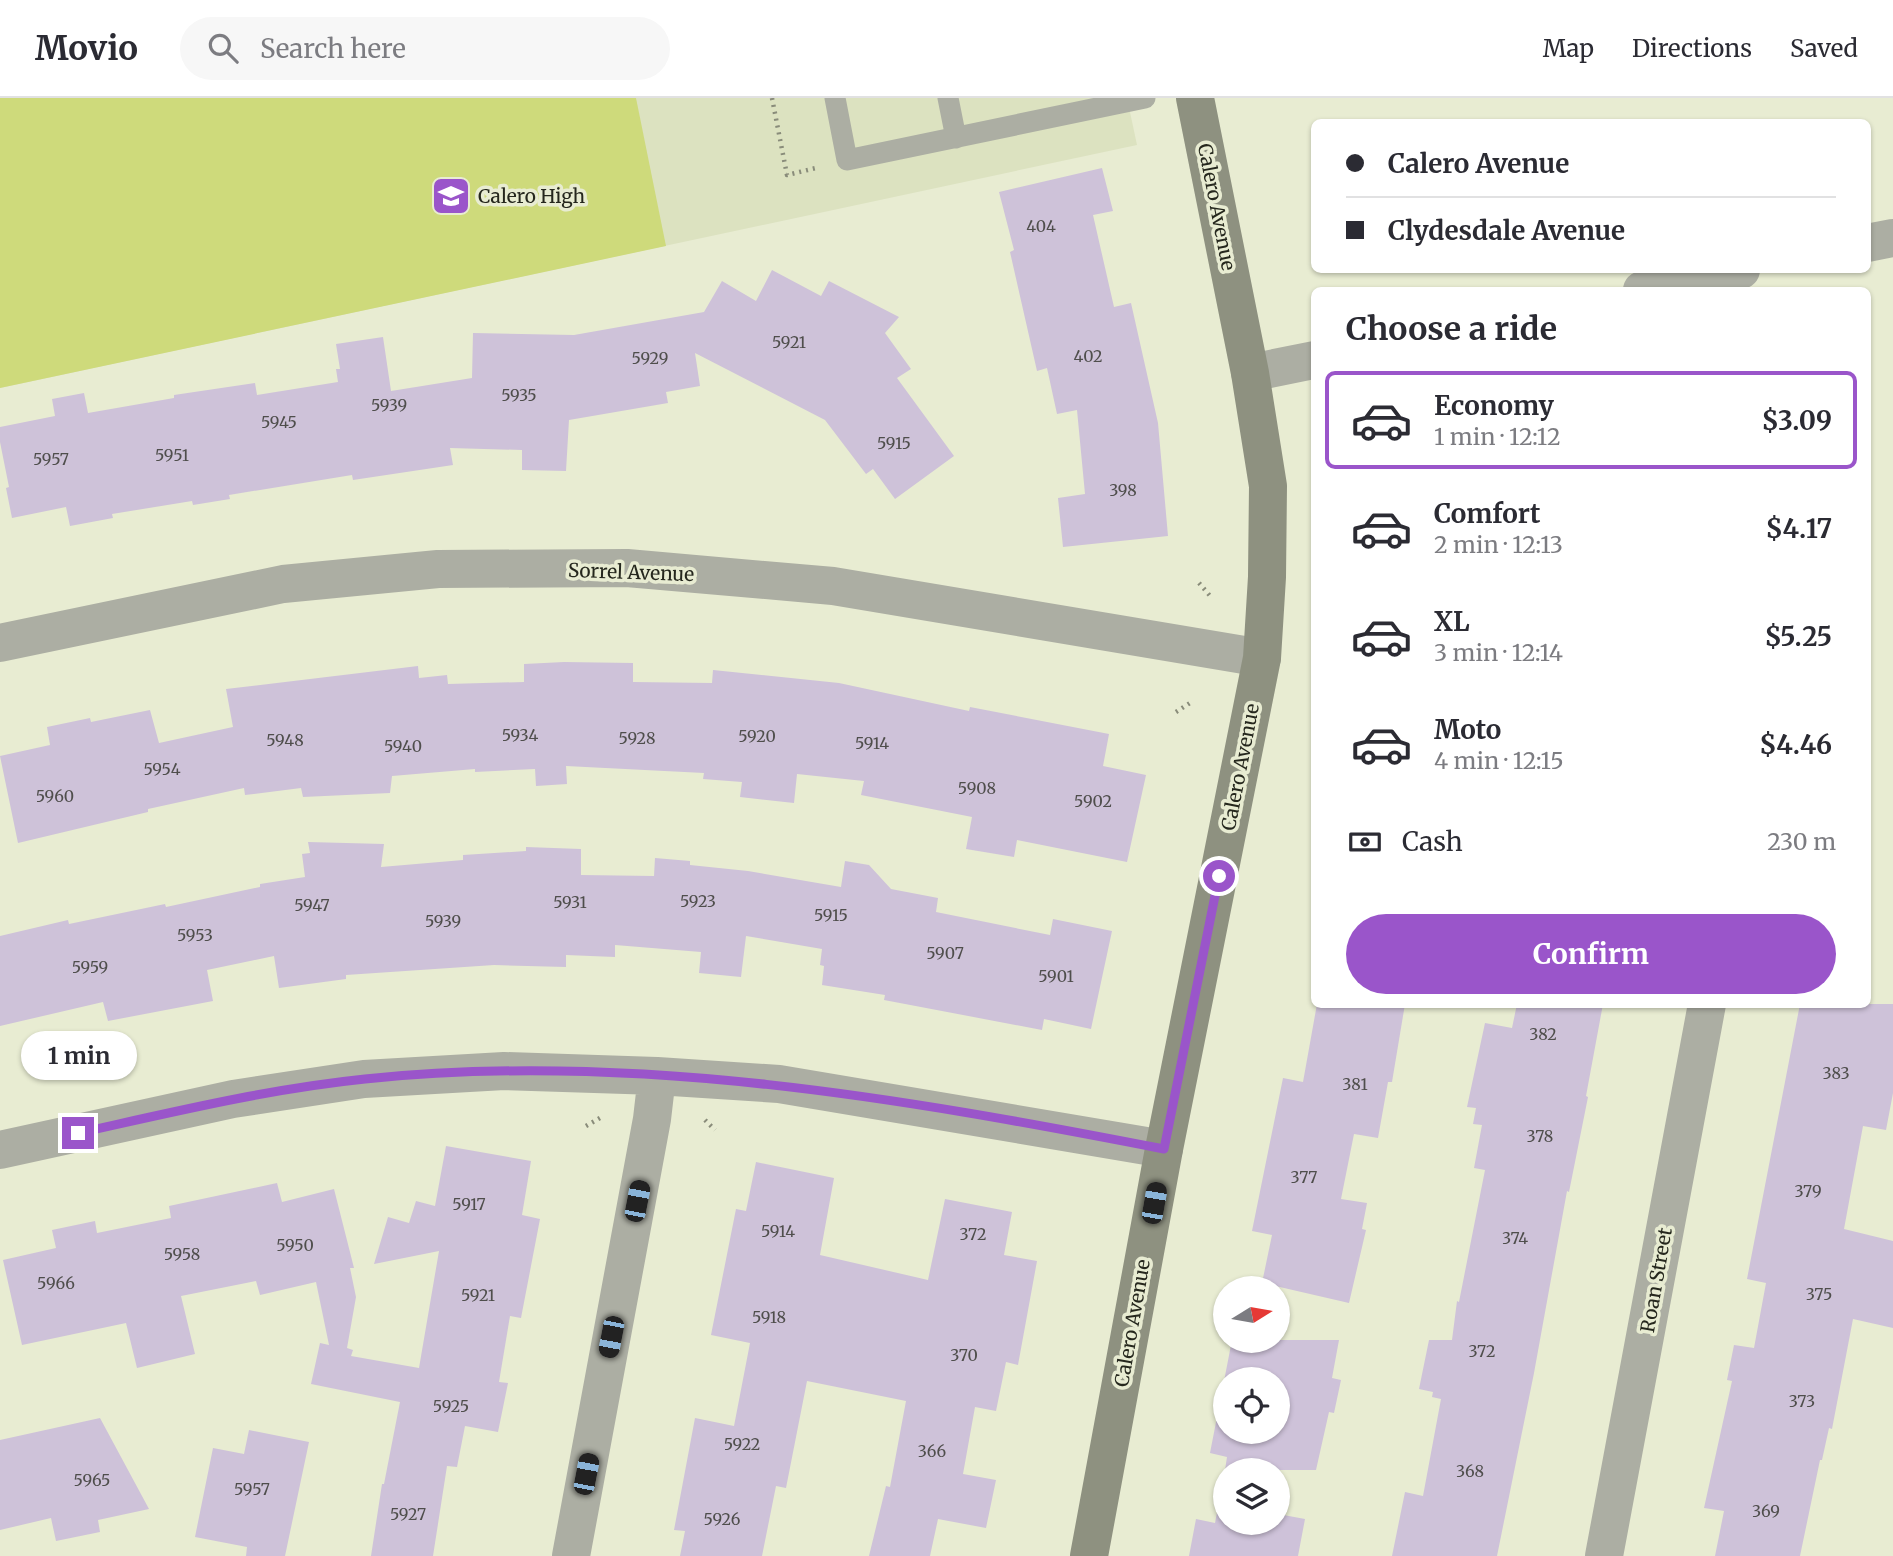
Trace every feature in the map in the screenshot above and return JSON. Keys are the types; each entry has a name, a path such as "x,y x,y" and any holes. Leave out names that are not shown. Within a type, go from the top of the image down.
{"street":[{"name":"Calero Avenue","path":"1089,1556 1164,1149 1262,658 1267,577 1268,486 1250,373 1195,98"},
{"path":"1871,242 1893,238"},
{"path":"1657,287 1727,273"},
{"path":"1250,373 1311,361"},
{"name":"Sorrel Avenue","path":"0,643 283,584 438,569 627,568 833,586 1262,658"},
{"name":"Roan Street","path":"1604,1556 1706,1008"},
{"path":"0,1150 233,1099 365,1079 505,1071 657,1076 779,1084 1164,1149"},
{"path":"570,1556 649,1132 657,1076"}],"lane":[{"path":"835,98 847,160 1145,98"},
{"path":"948,98 956,138"}],"path":[{"path":"772,98 787,174 847,160"},
{"path":"1199,583 1211,597"},
{"path":"1175,712 1190,703"},
{"path":"586,1126 600,1118"},
{"path":"704,1119 715,1130"}],"shaded area":[{"name":"Calero High","path":"0,98 1127,98 1137,145 0,388"}],"green space":[{"name":"Calero High","path":"0,98 636,98 666,246 0,388"}],"building":[{"path":"1102,168 1113,211 1093,215 1114,307 1131,303 1158,423 1168,536 1063,547 1058,498 1085,494 1077,410 1057,414 1047,368 1037,371 1010,252 1014,250 999,192"},
{"path":"772,270 821,296 829,281 899,317 885,333 911,369 897,378 954,456 895,499 873,469 866,474 825,420 695,353 700,386 666,392 668,403 569,420 566,471 522,470 522,450 450,448 453,465 353,480 352,475 229,495 230,499 193,505 192,501 112,514 113,518 70,526 66,507 12,518 0,427 55,416 52,399 84,393 88,413 174,398 174,395 255,383 257,395 338,382 336,369 340,369 336,344 383,337 391,391 472,378 473,333 574,335 704,312 722,281 756,301"},
{"path":"633,663 633,682 712,683 713,670 839,683 969,711 970,707 1109,734 1103,766 1146,775 1127,862 1017,840 1014,857 966,849 972,817 861,795 864,781 797,774 794,803 740,797 742,782 703,779 704,773 566,766 567,784 536,786 535,769 475,772 475,769 392,776 390,793 303,797 301,788 245,795 244,788 148,809 148,812 18,843 0,756 50,745 47,727 90,718 91,722 150,710 159,743 233,727 226,689 418,666 419,678 447,675 448,684 524,682 524,664"},
{"path":"308,842 384,844 381,867 463,860 463,855 526,851 526,847 581,849 581,875 654,876 655,858 690,861 690,865 748,871 841,887 845,861 869,865 891,889 938,898 936,912 1050,935 1053,919 1112,931 1091,1029 1044,1019 1042,1030 884,1000 885,995 822,985 822,949 746,936 741,977 699,973 701,952 615,945 615,957 566,955 566,967 494,965 346,975 346,979 279,988 274,956 207,970 213,1001 108,1021 103,1002 0,1026 0,936 68,920 69,924 165,904 166,907 260,887 260,884 305,877 302,854 310,853"},
{"path":"1871,1004 1893,1004 1893,1093 1886,1130 1863,1126 1844,1229 1893,1241 1893,1328 1853,1319 1832,1429 1829,1428 1820,1460 1800,1556 1715,1556 1724,1511 1704,1508 1732,1381 1727,1380 1734,1345 1754,1348 1766,1283 1747,1279 1799,1008 1871,1008"},
{"path":"1316,1008 1404,1008 1392,1082 1388,1082 1378,1138 1354,1134 1341,1199 1367,1203 1362,1229 1366,1230 1349,1303 1290,1289 1290,1276 1263,1276 1272,1235 1252,1231 1283,1078 1303,1082"},
{"path":"1516,1008 1602,1008 1586,1096 1588,1097 1569,1192 1567,1191 1497,1556 1392,1556 1405,1492 1423,1496 1441,1399 1432,1397 1433,1392 1419,1389 1429,1340 1452,1340 1457,1301 1459,1302 1485,1170 1474,1168 1482,1125 1473,1124 1476,1108 1467,1107 1485,1023 1512,1028"},
{"path":"446,1146 531,1161 522,1215 540,1219 521,1318 510,1316 499,1382 508,1383 498,1432 465,1426 457,1467 447,1466 433,1556 371,1556 382,1484 400,1402 311,1384 320,1343 329,1345 316,1282 260,1295 256,1281 181,1296 195,1354 137,1368 126,1323 22,1345 3,1260 56,1248 52,1230 95,1221 97,1233 171,1218 169,1206 277,1183 282,1202 334,1189 354,1268 350,1268 356,1297 347,1348 353,1350 351,1356 419,1368 439,1251 374,1264 388,1217 409,1223 416,1201 435,1206"},
{"path":"756,1162 834,1178 820,1255 928,1280 945,1199 1012,1212 1004,1255 1037,1261 1018,1365 1006,1362 996,1411 975,1407 963,1474 996,1480 986,1528 938,1519 930,1556 869,1556 886,1486 890,1487 906,1401 807,1381 786,1488 776,1486 762,1556 680,1556 685,1531 674,1530 695,1418 734,1426 750,1343 711,1335 736,1209 746,1211"},
{"path":"1290,1340 1339,1340 1332,1378 1341,1380 1334,1413 1329,1412 1316,1470 1290,1470 1290,1458 1227,1457 1210,1453 1213,1438 1213,1444 1290,1444 1290,1367 1227,1367 1229,1353 1290,1353"},
{"path":"100,1418 149,1509 98,1520 100,1532 56,1541 51,1518 0,1530 0,1440"},
{"path":"249,1430 309,1442 285,1556 246,1556 247,1547 195,1537 213,1448 244,1454"},
{"path":"1290,1516 1305,1519 1298,1556 1189,1556 1196,1519 1213,1523 1213,1535 1290,1535"}],"place":[{"name":"Calero High","path":"451,196"}],"route":[{"path":"78,1133 233,1099 365,1079 505,1071 657,1076 779,1084 1164,1149 1219,876"}]}
